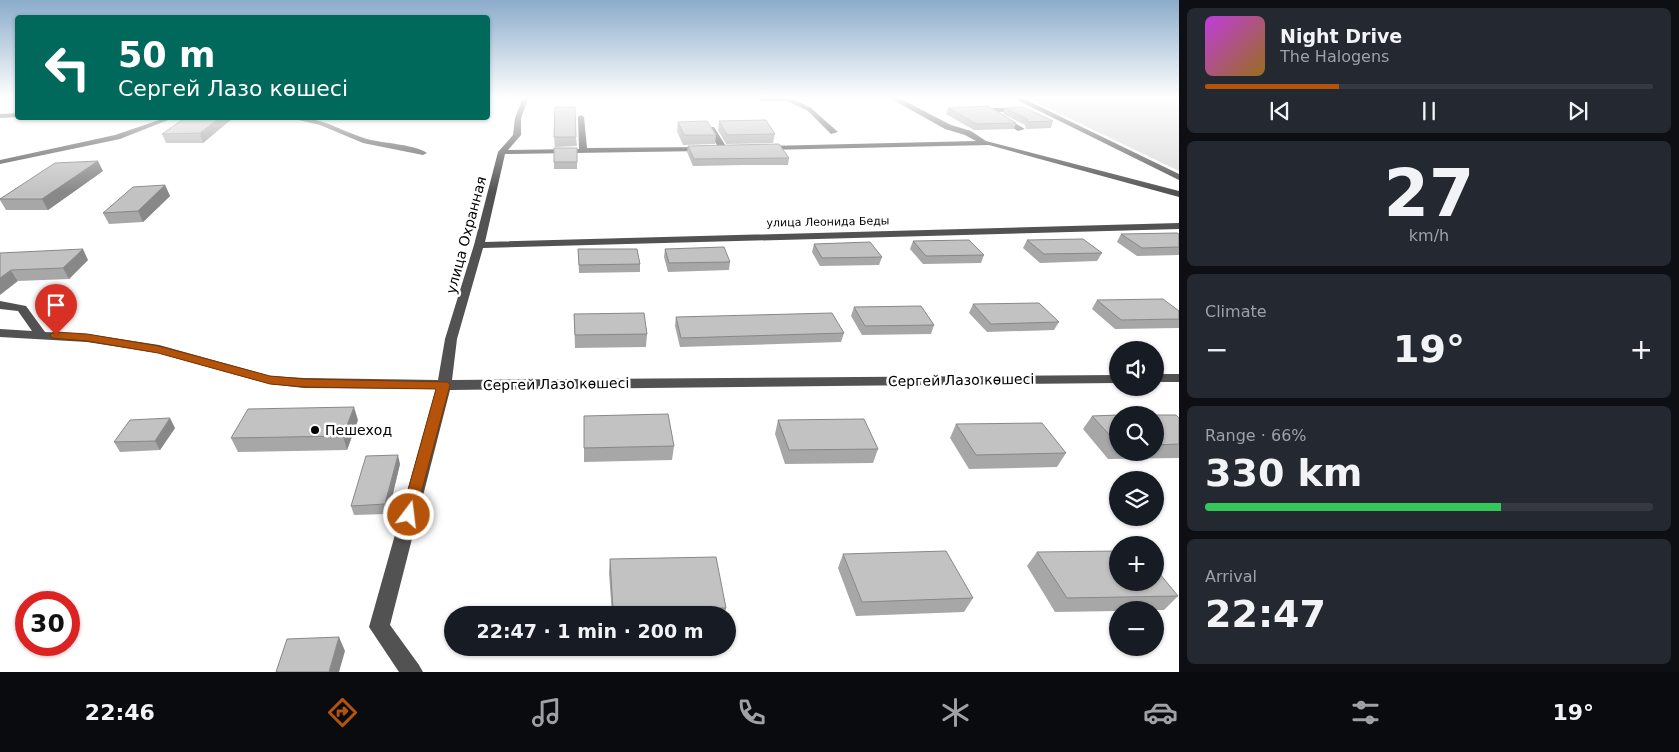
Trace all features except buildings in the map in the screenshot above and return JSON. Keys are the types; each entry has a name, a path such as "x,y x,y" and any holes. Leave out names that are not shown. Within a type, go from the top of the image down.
{"street":[{"path":"0,162 117,137 141,128"},
{"path":"335,128 366,141 423,153"},
{"name":"улица Охранная","path":"412,672 379,627 444,385 452,339 502,152 517,134 517,128"},
{"path":"582,128 583,150"},
{"path":"830,128 834,132"},
{"path":"949,128 968,133 984,143"},
{"path":"1078,128 1179,177"},
{"path":"711,129 723,148"},
{"path":"752,148 984,143 1179,194"},
{"path":"502,152 732,148"},
{"name":"улица Леонида Беды","path":"478,244 1179,226"},
{"path":"0,305 22,308 40,334"},
{"name":"Сергей Лазо көшесі","path":"0,333 87,338 159,349 270,380 304,383 444,385 1109,379"},
{"path":"1164,378 1179,378"}],"shaded area":[{"path":"1090,128 1179,128 1179,171"}],"place":[{"name":"Пешеход","path":"315,430"}],"route":[{"path":"56,335 159,349 270,380 304,383 444,385 409,515"}]}
